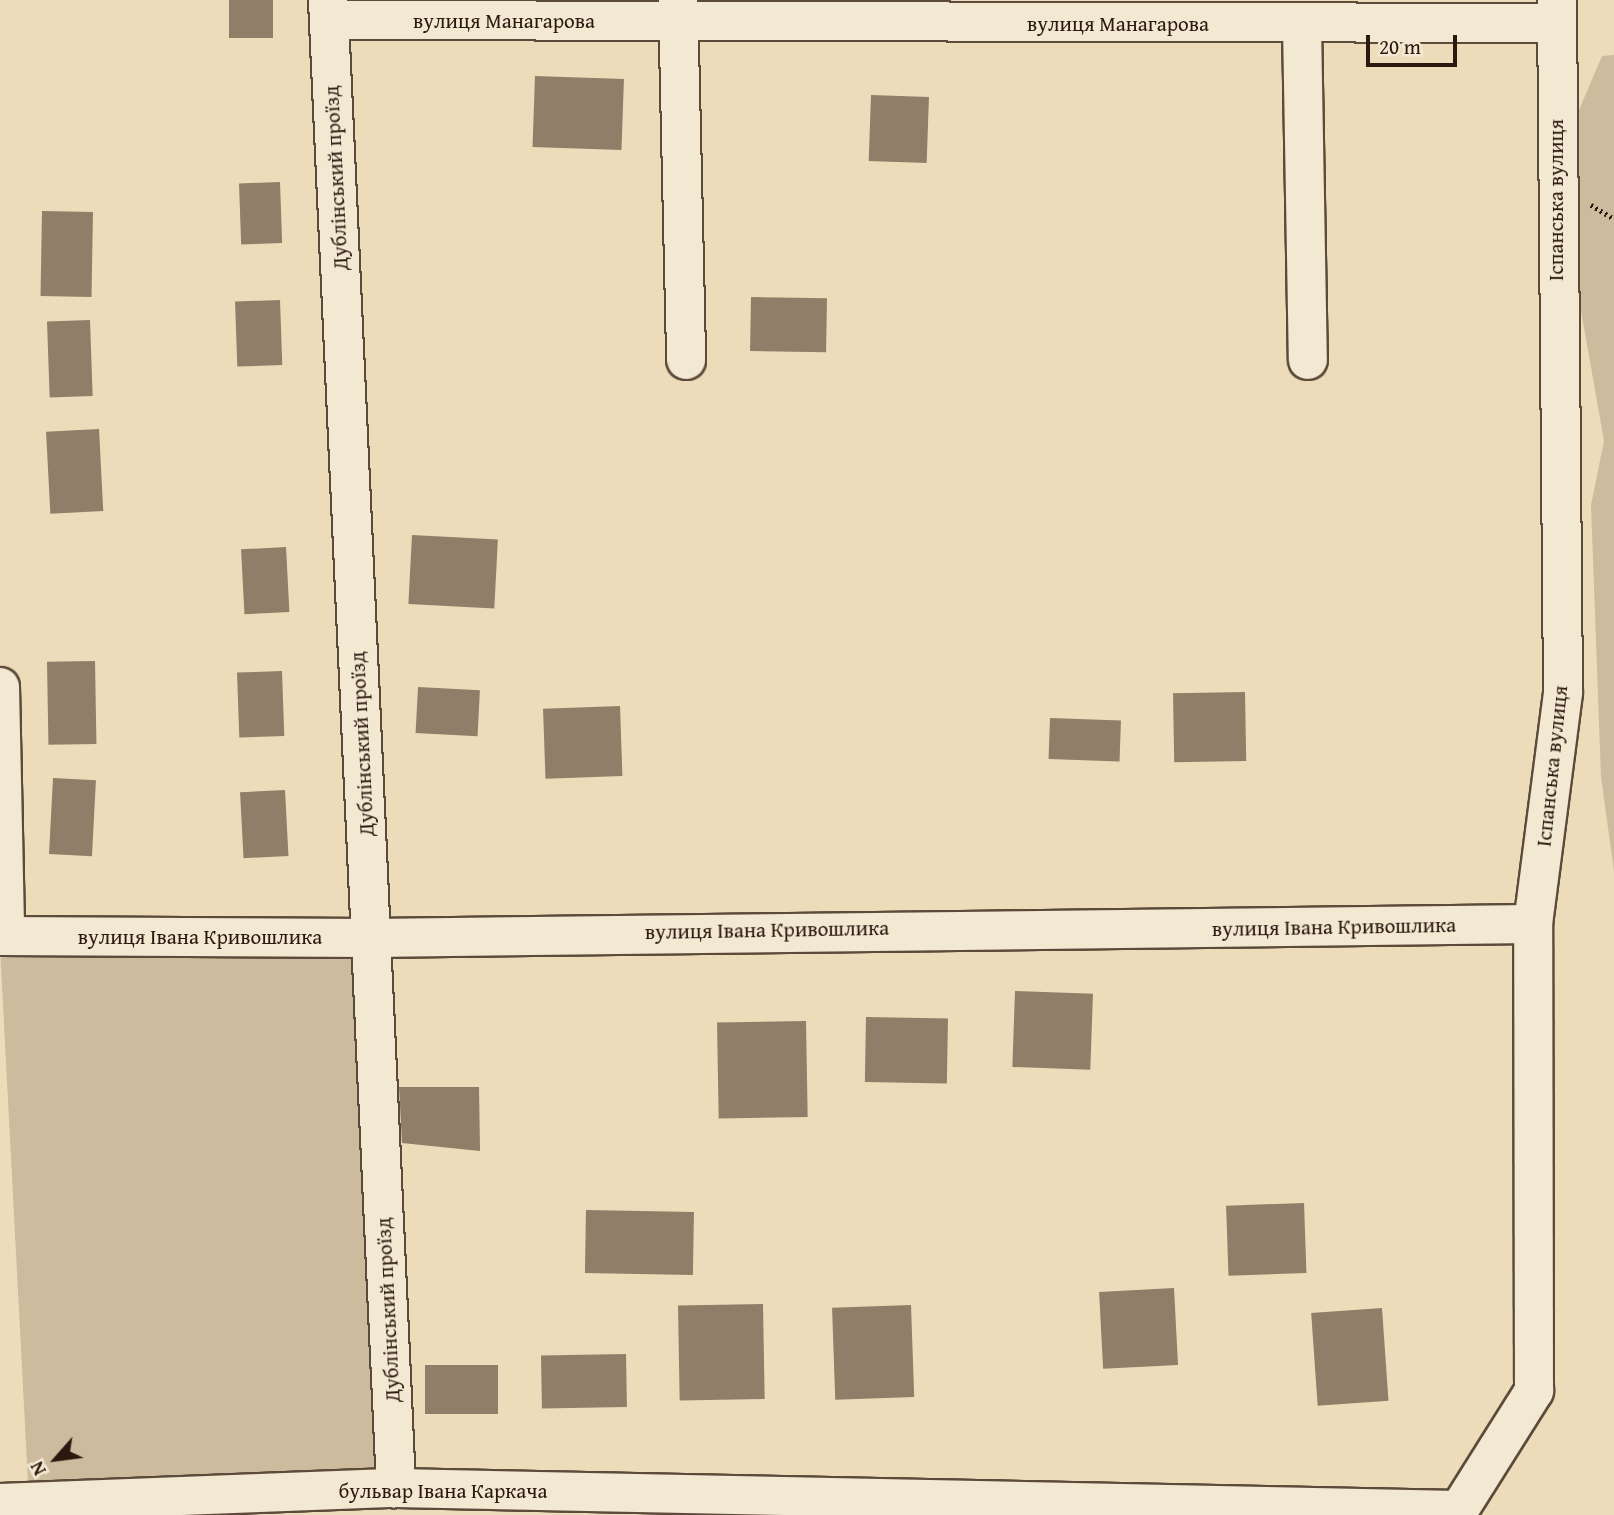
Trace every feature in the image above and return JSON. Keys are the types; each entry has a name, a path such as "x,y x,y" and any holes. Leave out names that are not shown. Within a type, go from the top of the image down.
{"street":[{"name":"вулиця Манагарова","path":"328,10 991,12 1302,26 1557,11"},
{"name":"Дублінський проїзд","path":"328,10 396,1488"},
{"path":"679,11 686,360"},
{"name":"Іспанська вулиця","path":"1459,1510 1534,1391 1534,924 1563,693 1557,11"},
{"path":"1302,26 1308,360"},
{"path":"0,687 2,935"},
{"name":"вулиця Івана Кривошлика","path":"2,935 371,938 1534,924"},
{"name":"бульвар Івана Каркача","path":"0,1503 396,1488 885,1506 1459,1510"}],"shaded area":[{"path":"1614,55 1614,871 1601,777 1591,505 1604,441 1571,254 1579,110 1602,56"},
{"path":"371,938 400,1488 29,1508 1,957"}],"building":[{"path":"229,0 273,0 273,38 229,38"},
{"path":"535,76 624,79 621,150 533,147"},
{"path":"871,95 929,97 927,163 869,161"},
{"path":"280,182 282,243 241,244 239,183"},
{"path":"42,211 93,212 92,297 41,296"},
{"path":"751,297 827,298 826,352 750,351"},
{"path":"280,300 282,365 237,367 235,302"},
{"path":"90,320 93,396 50,397 47,322"},
{"path":"99,429 103,511 50,514 46,432"},
{"path":"412,535 498,540 494,608 408,604"},
{"path":"286,547 289,612 244,614 241,549"},
{"path":"95,661 96,744 48,745 47,662"},
{"path":"282,671 284,736 239,738 237,673"},
{"path":"418,687 480,690 478,736 416,733"},
{"path":"1245,692 1246,761 1174,762 1173,693"},
{"path":"620,706 622,776 545,779 543,709"},
{"path":"1050,718 1121,720 1120,761 1049,759"},
{"path":"53,778 96,780 92,856 49,854"},
{"path":"285,790 288,856 244,858 240,792"},
{"path":"1015,991 1093,994 1090,1070 1012,1067"},
{"path":"866,1017 948,1018 947,1083 865,1082"},
{"path":"806,1021 808,1117 719,1119 717,1023"},
{"path":"399,1087 479,1087 480,1151 402,1143"},
{"path":"1304,1203 1306,1273 1228,1276 1226,1206"},
{"path":"586,1210 694,1212 693,1275 585,1273"},
{"path":"1174,1288 1178,1365 1103,1369 1099,1292"},
{"path":"763,1304 765,1399 680,1400 678,1305"},
{"path":"911,1305 914,1397 835,1400 832,1308"},
{"path":"1382,1308 1388,1401 1318,1406 1311,1313"},
{"path":"626,1354 627,1407 542,1408 541,1355"},
{"path":"425,1365 498,1365 498,1414 425,1414"}]}
